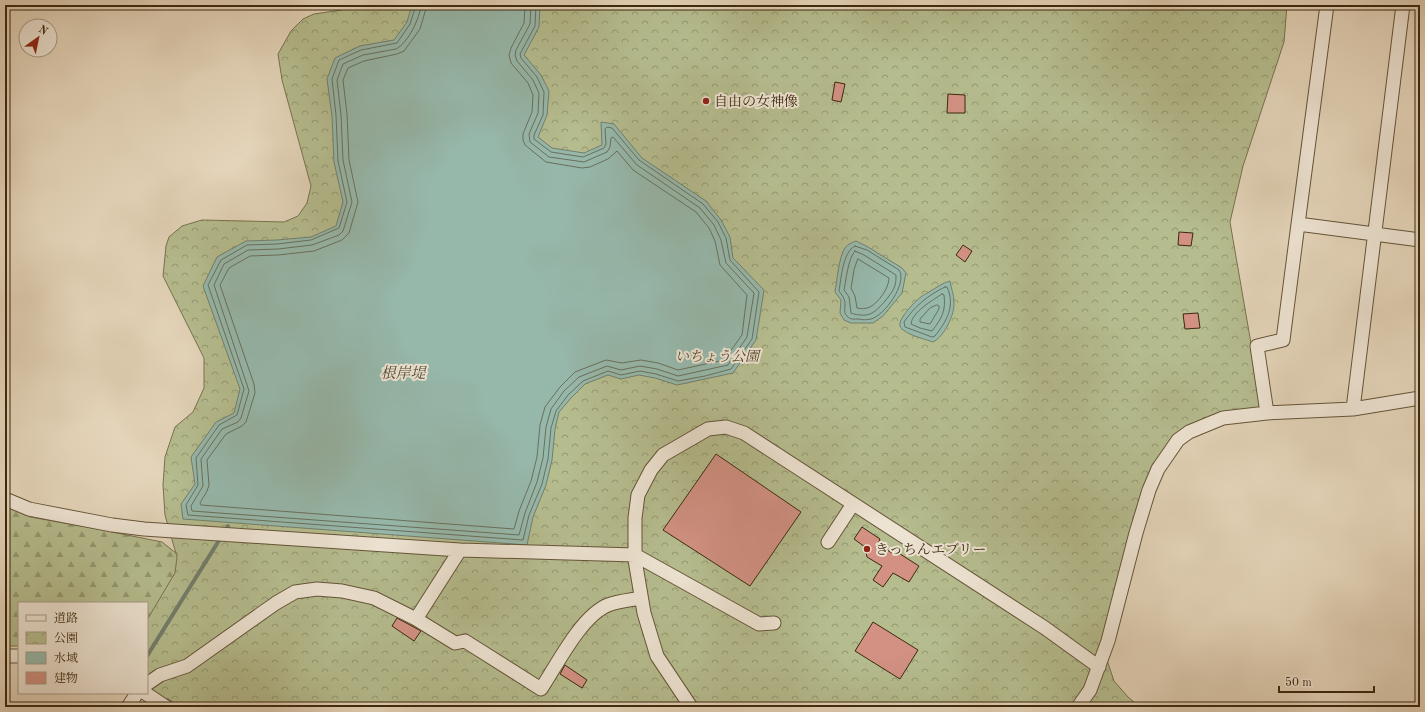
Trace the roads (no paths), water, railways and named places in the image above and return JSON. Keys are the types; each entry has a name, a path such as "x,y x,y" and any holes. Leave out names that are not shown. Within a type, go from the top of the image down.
{"street":[{"path":"1267,413 1257,346 1282,340 1327,5"},
{"path":"1353,409 1403,5"},
{"path":"1298,224 1420,240"},
{"path":"1078,707 1090,690 1108,641 1136,533 1149,490 1158,469 1178,440 1189,432 1223,418 1267,413 1353,409 1420,398"},
{"path":"691,707 657,656 644,613 635,555 635,518 638,495 650,470 663,455 708,429 726,427 744,433 1045,628 1099,667"},
{"path":"5,499 29,510 112,525 144,529 460,550 635,555 759,624 774,623"},
{"path":"828,542 853,504"},
{"path":"416,619 460,550"},
{"path":"148,683 160,675 187,666 276,603 295,592 317,589 342,591 374,598 416,619 455,644 465,641 541,689 583,623 594,613 608,605 642,598"},
{"path":"5,656 18,656"},
{"path":"128,707 136,694"},
{"path":"146,694 166,707"}],"water":[{"name":"根岸堤","path":"412,5 540,5 539,27 524,55 541,75 549,91 547,115 538,137 552,148 584,153 602,145 601,122 614,124 642,158 706,201 721,220 730,237 733,258 764,290 756,340 733,373 677,385 639,375 621,379 608,375 585,384 559,412 555,429 552,460 546,485 533,517 527,545 183,519 181,504 195,484 191,457 216,422 234,413 240,389 203,286 217,257 246,241 311,237 336,226 343,202 334,162 332,116 327,79 335,58 360,46 394,40 407,22"},
{"path":"856,241 902,268 906,273 902,293 883,316 873,323 851,323 844,320 840,313 841,300 835,292 843,252 847,246"},
{"path":"950,281 954,299 953,313 945,330 937,339 933,342 910,334 902,329 900,323 915,302 942,284"}],"waterway":[{"path":"148,654 228,526"},
{"path":"167,700 177,707"}],"place":[{"name":"自由の女神像","path":"706,101"},
{"name":"きっちんエブリー","path":"867,549"}],"park label":[{"name":"いちょう公園","path":"717,356"}]}
